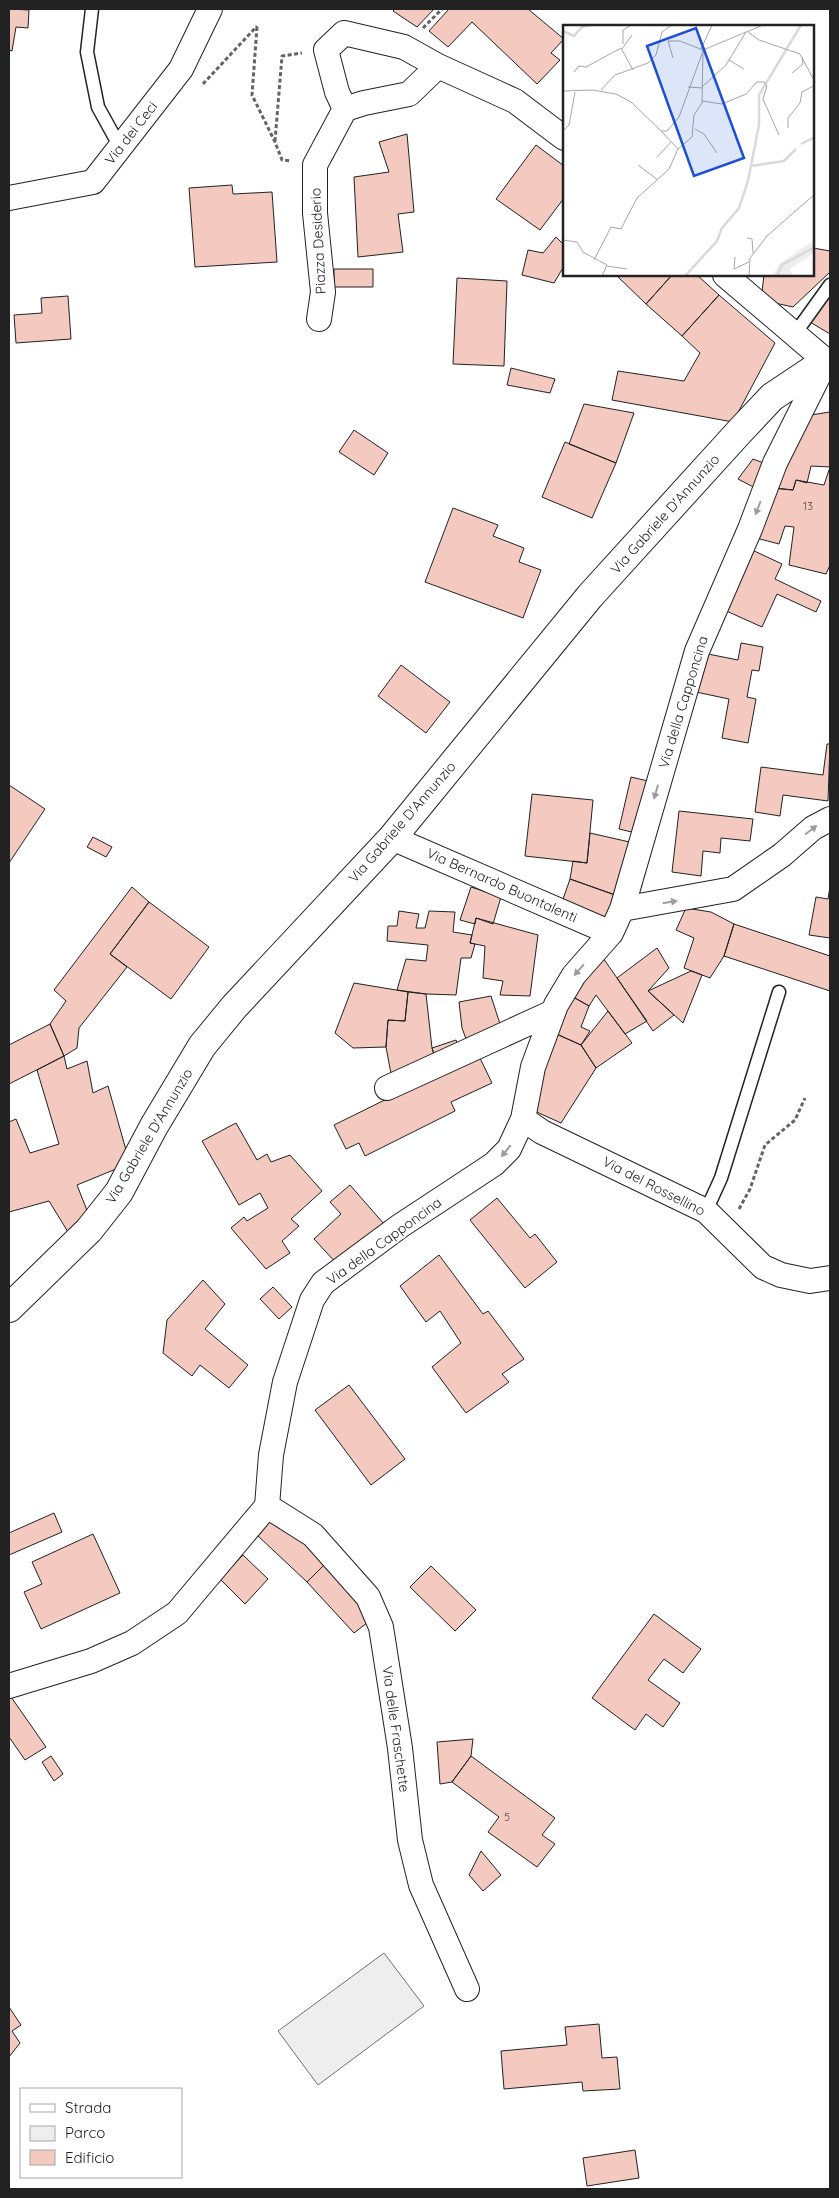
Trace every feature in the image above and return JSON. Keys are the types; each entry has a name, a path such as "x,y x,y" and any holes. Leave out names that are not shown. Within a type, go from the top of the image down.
{"street":[{"name":"Via dei Ceci","path":"9,198 93,182 181,68 210,9"},
{"path":"438,66 409,94 364,103 345,109 337,92 326,50 344,33 404,47 438,66 515,101 563,137"},
{"name":"Piazza Desiderio","path":"319,319 322,292 315,213 315,165 345,109"},
{"path":"726,276 828,361"},
{"name":"Via della Capponcina","path":"267,1506 271,1454 285,1382 312,1300 323,1283 377,1243 494,1164 509,1149 523,1119 533,1067 553,1012 574,975 611,933 622,909 697,651 750,529 776,463 828,361"},
{"name":"Via Gabriele D'Annunzio","path":"9,1308 90,1230 119,1192 154,1126 202,1046 234,1007 392,838 590,596 740,430 772,397 828,361"},
{"path":"622,909 733,889 782,855 813,828 830,819"},
{"name":"Via Bernardo Buontalenti","path":"392,838 611,933"},
{"path":"387,1088 553,1012"},
{"name":"Via del Rossellino","path":"523,1119 542,1132 664,1189 706,1211 763,1267 781,1275 810,1281 830,1278"},
{"path":"9,1686 91,1662 132,1643 177,1613 267,1506"},
{"name":"Via delle Fraschette","path":"267,1506 313,1535 368,1597 381,1627 400,1748 410,1840 416,1867 421,1885 468,1989"}],"lane":[{"path":"92,9 87,52 98,107 120,147"},
{"path":"790,331 830,285"},
{"path":"706,1211 720,1178 779,992"}],"path":[{"path":"257,26 252,95 282,160 315,165"},
{"path":"275,142 282,56 326,50"},
{"path":"727,1232 750,1189 765,1145 795,1120 805,1098"}],"green space":[{"path":"384,1953 424,2006 318,2085 278,2031"}],"building":[{"path":"9,9 29,10 28,28 16,27 12,51 9,50"},
{"path":"395,9 434,9 417,27 393,11"},
{"path":"449,9 528,9 563,40 551,53 560,60 537,84 472,22 448,47 429,31"},
{"path":"407,134 414,212 398,214 403,252 358,257 354,177 389,172 379,142"},
{"path":"536,145 563,165 563,199 540,230 496,199"},
{"path":"232,185 233,194 272,192 277,262 195,267 189,188"},
{"path":"556,237 563,244 563,268 554,283 522,275 528,250 543,253"},
{"path":"814,248 830,251 830,272 793,307 761,300 764,276 814,276"},
{"path":"334,269 373,269 373,287 334,287"},
{"path":"617,276 671,276 646,304"},
{"path":"671,276 698,276 719,295 682,336 646,304"},
{"path":"457,278 507,281 504,366 453,364"},
{"path":"830,294 830,334 810,322"},
{"path":"719,295 775,343 733,422 612,400 618,371 684,381 700,353 682,336"},
{"path":"68,296 71,339 16,343 14,315 42,313 41,298"},
{"path":"511,368 555,379 550,393 507,385"},
{"path":"584,404 634,413 616,463 569,444"},
{"path":"830,412 830,467 811,466 807,483 796,480 793,490 773,488 804,416"},
{"path":"354,430 388,453 374,475 339,452"},
{"path":"565,442 616,463 592,518 542,497"},
{"path":"753,459 769,465 759,490 738,479"},
{"path":"830,467 830,565 826,574 789,565 794,527 785,526 779,544 756,538 773,488 793,490 796,480 824,485"},
{"path":"453,508 498,525 493,536 524,548 519,562 541,570 523,618 425,582"},
{"path":"750,549 782,564 775,579 821,601 816,612 777,594 762,627 722,609"},
{"path":"741,643 763,647 759,671 752,670 747,697 756,699 748,743 722,738 729,699 696,692 703,653 738,660"},
{"path":"401,665 450,702 426,733 378,696"},
{"path":"827,744 830,744 828,801 783,795 780,816 755,812 761,767 823,775"},
{"path":"631,777 648,781 636,833 619,829"},
{"path":"9,785 45,809 9,863"},
{"path":"532,794 593,800 587,863 525,856"},
{"path":"679,811 753,819 750,841 721,838 720,853 703,851 701,876 672,872"},
{"path":"590,833 634,843 618,896 570,879 573,861 587,863"},
{"path":"93,837 112,847 106,857 87,847"},
{"path":"570,879 618,896 608,922 561,905"},
{"path":"132,887 149,902 110,954 127,967 79,1028 77,1048 64,1056 50,1024 66,1001 54,990"},
{"path":"471,887 501,897 493,924 476,918 475,924 460,920"},
{"path":"830,887 830,938 809,935 816,897 828,899"},
{"path":"149,902 209,947 171,999 110,954"},
{"path":"686,908 711,912 734,924 724,956 710,978 684,968 694,938 676,930"},
{"path":"399,911 419,914 416,928 425,928 429,911 455,912 453,932 472,935 470,943 475,944 471,958 461,958 456,995 426,994 397,990 406,959 426,961 428,945 387,941 388,926 397,926"},
{"path":"476,918 538,935 530,996 500,995 503,981 483,978 485,946 470,943"},
{"path":"734,924 830,956 830,991 724,956"},
{"path":"657,948 669,968 648,991 674,1015 653,1031 617,978"},
{"path":"601,955 647,1021 625,1034 596,995 589,1006 568,994"},
{"path":"691,971 702,975 683,1023 648,991"},
{"path":"354,983 408,992 405,1021 388,1020 386,1047 353,1048 335,1033"},
{"path":"408,992 426,994 432,1048 436,1061 392,1079 386,1047 388,1020 405,1021"},
{"path":"568,994 589,1006 581,1027 590,1031 581,1045 552,1032"},
{"path":"491,996 501,1027 469,1047 462,1028 459,1002"},
{"path":"608,1011 632,1043 596,1068 581,1045"},
{"path":"50,1024 64,1056 9,1084 9,1045"},
{"path":"552,1032 581,1045 596,1068 561,1123 530,1109"},
{"path":"456,1040 460,1052 436,1061 432,1048"},
{"path":"478,1054 492,1083 451,1102 455,1111 365,1156 359,1143 346,1149 334,1125"},
{"path":"64,1056 67,1069 87,1061 93,1093 108,1086 126,1150 116,1169 77,1185 88,1213 68,1232 49,1201 9,1212 9,1122 16,1119 30,1153 59,1144 37,1070"},
{"path":"236,1123 257,1160 267,1154 271,1162 290,1155 322,1191 291,1219 299,1226 282,1241 290,1253 266,1269 231,1228 244,1217 247,1221 268,1208 260,1193 239,1205 202,1141"},
{"path":"350,1185 384,1224 338,1265 314,1239 341,1214 330,1202"},
{"path":"497,1198 530,1238 535,1234 557,1262 525,1288 470,1220"},
{"path":"439,1255 483,1314 488,1311 524,1359 502,1374 509,1382 466,1413 432,1367 461,1343 440,1311 426,1322 400,1286"},
{"path":"203,1280 225,1304 205,1329 248,1365 229,1388 200,1365 192,1376 163,1353 167,1320"},
{"path":"273,1287 292,1307 279,1319 260,1299"},
{"path":"349,1385 405,1459 371,1485 315,1410"},
{"path":"54,1513 62,1532 9,1555 9,1533"},
{"path":"272,1515 327,1562 307,1582 257,1535"},
{"path":"93,1534 120,1593 41,1629 24,1592 42,1584 32,1562"},
{"path":"243,1555 268,1579 245,1604 220,1579"},
{"path":"327,1562 372,1619 354,1633 307,1582"},
{"path":"431,1566 476,1610 455,1631 410,1587"},
{"path":"654,1614 701,1649 683,1673 664,1659 648,1680 680,1703 663,1727 646,1714 635,1730 592,1698"},
{"path":"9,1694 46,1747 25,1760 9,1737"},
{"path":"473,1739 471,1756 452,1782 440,1784 437,1742"},
{"path":"51,1756 63,1774 54,1781 42,1762"},
{"path":"471,1756 555,1818 542,1835 555,1844 537,1867 488,1832 499,1817 452,1782"},
{"path":"481,1851 501,1875 483,1891 469,1875"},
{"path":"9,2007 21,2025 12,2031 20,2043 9,2057"},
{"path":"599,2024 602,2058 617,2057 620,2089 583,2091 582,2082 504,2089 501,2051 567,2045 565,2027"},
{"path":"635,2150 639,2178 587,2186 583,2158"}]}
